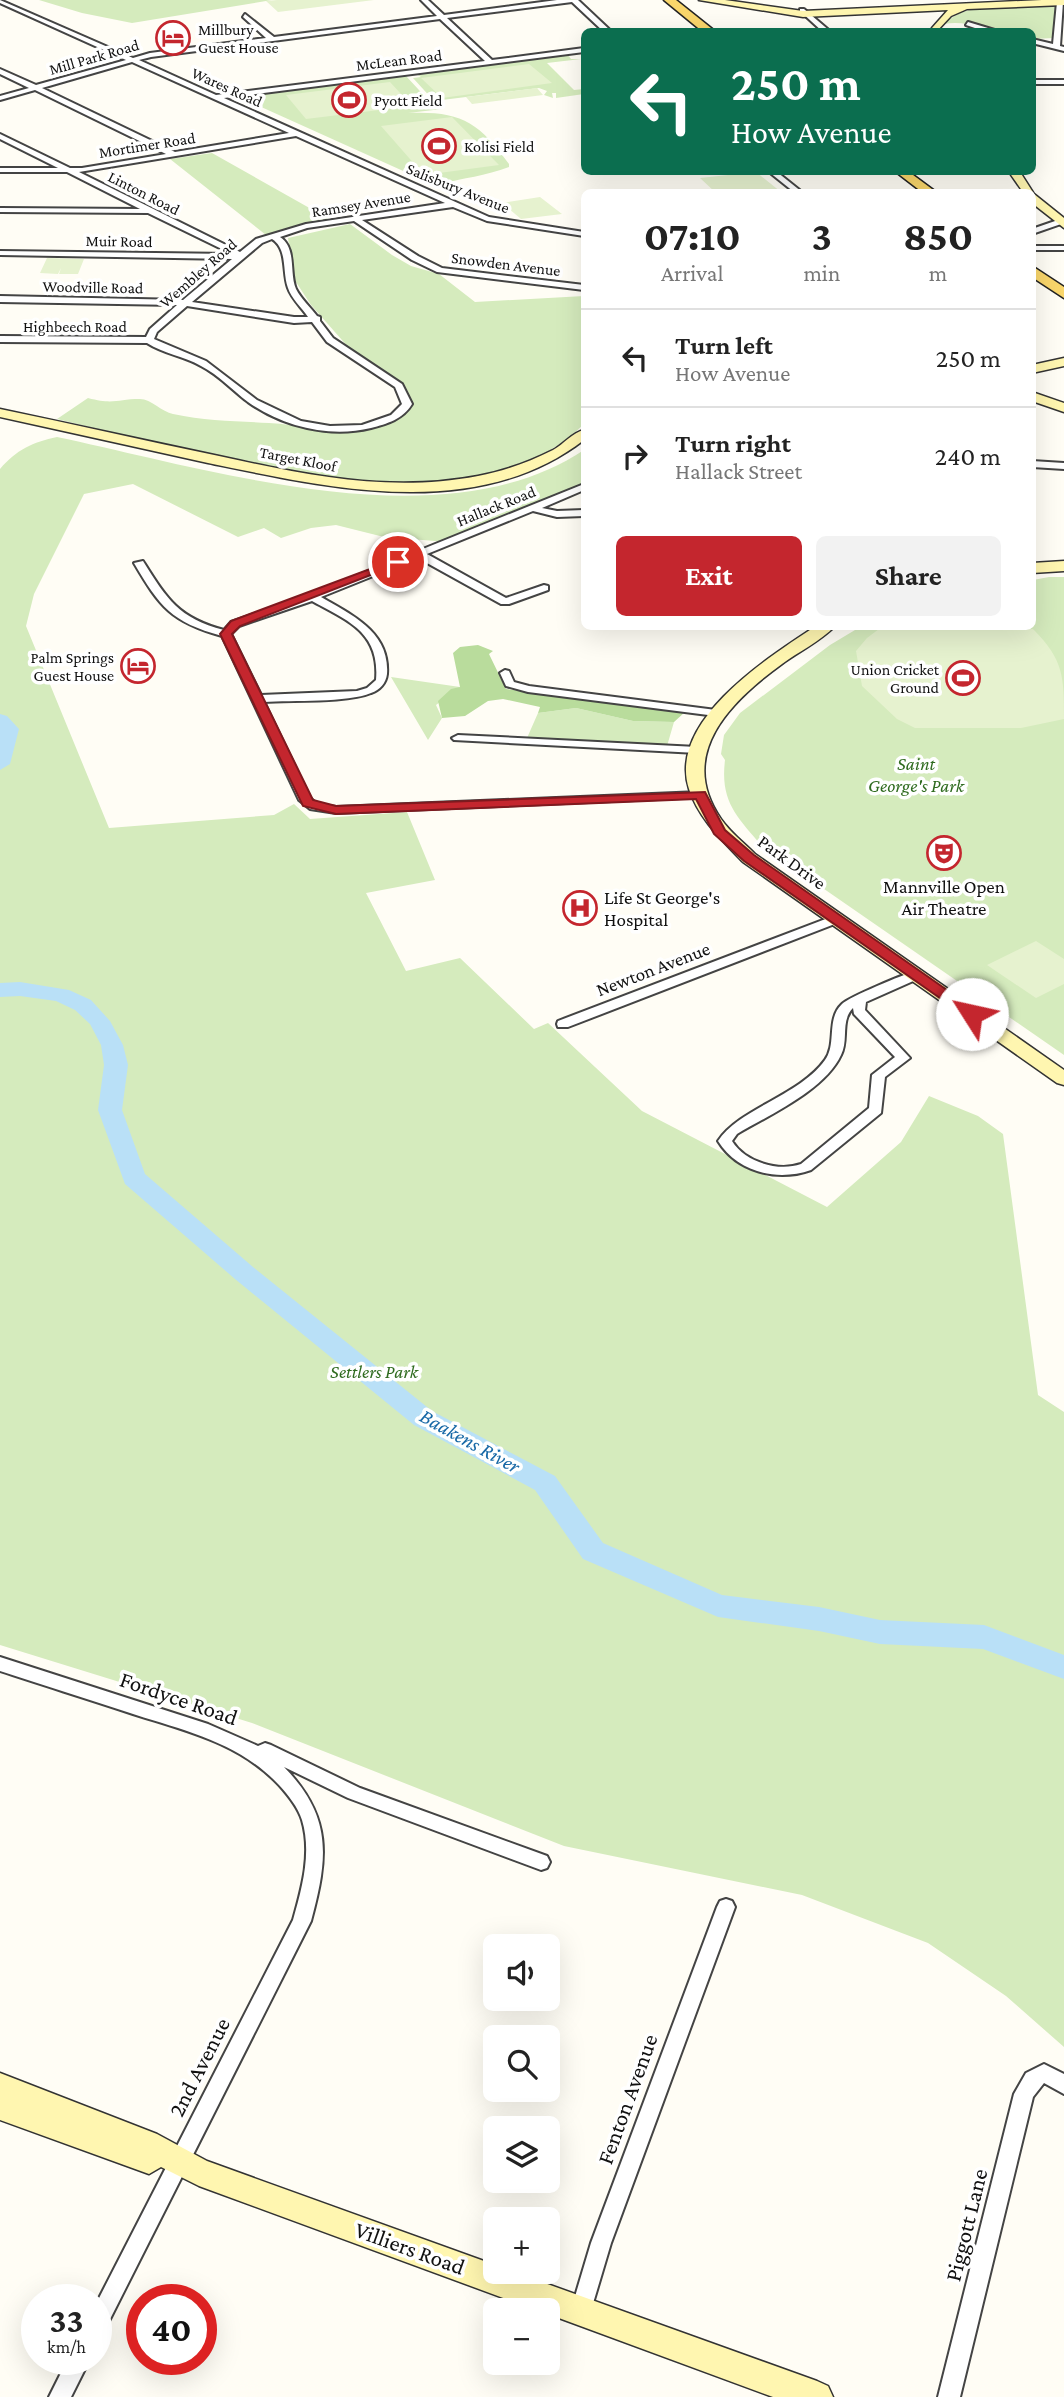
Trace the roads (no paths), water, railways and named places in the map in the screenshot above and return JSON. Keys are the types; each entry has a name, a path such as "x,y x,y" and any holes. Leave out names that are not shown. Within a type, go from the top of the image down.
{"main road":[{"path":"669,0 706,28"},
{"path":"682,0 718,28"},
{"path":"704,0 802,12 1038,0"},
{"path":"726,0 802,12"},
{"path":"916,5 978,6 1062,2"},
{"path":"916,5 937,28"},
{"path":"940,28 947,14 978,6"},
{"path":"894,175 913,189"},
{"path":"906,175 926,189"},
{"path":"1036,200 1063,223"},
{"path":"1036,273 1064,294"},
{"path":"1036,286 1064,306"},
{"path":"1036,368 1064,362"},
{"path":"1036,375 1064,369"},
{"path":"1036,398 1064,408"},
{"name":"Target Kloof","path":"0,413 36,424 292,482 377,493 437,491 500,480 540,468 581,446"},
{"name":"Target Kloof","path":"0,419 296,477 376,487 448,484 502,474 557,453 581,436"},
{"path":"1036,568 1064,566"},
{"name":"Park Drive","path":"821,630 767,668 716,713 697,750 695,768 700,795 715,825 728,840 836,919 1064,1079"},
{"name":"Villiers Road","path":"0,2087 186,2167"},
{"name":"Villiers Road","path":"0,2106 186,2167 817,2397"}],"street":[{"path":"424,0 490,62"},
{"path":"573,0 604,28"},
{"name":"Mill Park Road","path":"0,98 131,60 573,0"},
{"name":"Wares Road","path":"0,1 365,164"},
{"path":"1036,42 1060,48 1062,2"},
{"path":"802,12 823,28"},
{"path":"245,16 272,39"},
{"path":"968,24 982,28"},
{"name":"McLean Road","path":"216,97 581,50"},
{"path":"0,71 175,155"},
{"path":"1036,82 1064,82"},
{"name":"Mortimer Road","path":"0,170 69,170 297,134"},
{"name":"Linton Road","path":"0,136 238,256"},
{"name":"Salisbury Avenue","path":"365,164 501,223 581,234"},
{"path":"777,175 794,189"},
{"name":"Ramsey Avenue","path":"272,236 354,218 454,204"},
{"path":"0,210 149,211"},
{"name":"Snowden Avenue","path":"354,218 434,268 581,288"},
{"path":"1036,231 1063,223"},
{"path":"272,236 282,242 286,251 292,289 317,319 330,340"},
{"name":"Wembley Road","path":"149,340 153,331 238,256 272,236"},
{"path":"1036,248 1064,248"},
{"name":"Muir Road","path":"0,253 238,256"},
{"name":"Woodville Road","path":"0,299 184,303 294,320"},
{"path":"294,320 317,319"},
{"path":"149,340 202,363 255,403 301,422 330,429 357,429 390,419 404,410 407,404 401,387 330,340 294,320"},
{"name":"Highbeech Road","path":"0,340 149,340"},
{"path":"1036,464 1064,466"},
{"name":"Hallack Road","path":"226,634 236,624 313,597 581,487"},
{"path":"531,508 558,514 581,513"},
{"path":"419,554 505,602 544,588"},
{"path":"139,563 169,609 184,619 226,634 305,800 314,807 336,810 700,795"},
{"path":"256,699 358,694 370,690 381,681 382,658 376,639 313,597"},
{"path":"505,673 510,684 528,689 716,713"},
{"path":"458,738 697,750"},
{"name":"Newton Avenue","path":"563,1024 836,919"},
{"path":"860,1000 859,1011 903,1058 879,1075 877,1107 873,1114 806,1167 793,1173 770,1171 731,1150 725,1141 732,1131 797,1092 835,1054 842,1011 860,1000 916,975"},
{"name":"Fordyce Road","path":"0,1664 212,1732 262,1759 293,1791 312,1822"},
{"path":"262,1759 265,1750 354,1793 541,1863"},
{"name":"2nd Avenue","path":"112,2298 186,2167 302,1922 310,1891 314,1855 312,1822"},
{"name":"Fenton Avenue","path":"581,2310 610,2218 726,1907"},
{"name":"Piggott Lane","path":"949,2397 1017,2114 1028,2084 1044,2073 1064,2085"},
{"path":"60,2397 71,2375"}],"waterway":[{"name":"Baakens River","path":"0,720 9,729 0,764"},
{"name":"Baakens River","path":"0,990 20,989 61,995 83,1005 99,1021 112,1045 116,1065 110,1110 134,1178 244,1273 423,1418 545,1483 593,1551 718,1606 819,1619 880,1632 984,1637 1064,1667"}],"place":[{"name":"Millbury Guest House","path":"173,38"},
{"name":"Pyott Field","path":"349,100"},
{"name":"Kolisi Field","path":"439,146"},
{"name":"Palm Springs Guest House","path":"138,666"},
{"name":"Union Cricket Ground","path":"963,678"},
{"name":"Mannville Open Air Theatre","path":"944,853"},
{"name":"Life St George's Hospital","path":"580,908"}],"park label":[{"name":"Saint George's Park","path":"916,774"},
{"name":"Settlers Park","path":"374,1371"}]}
